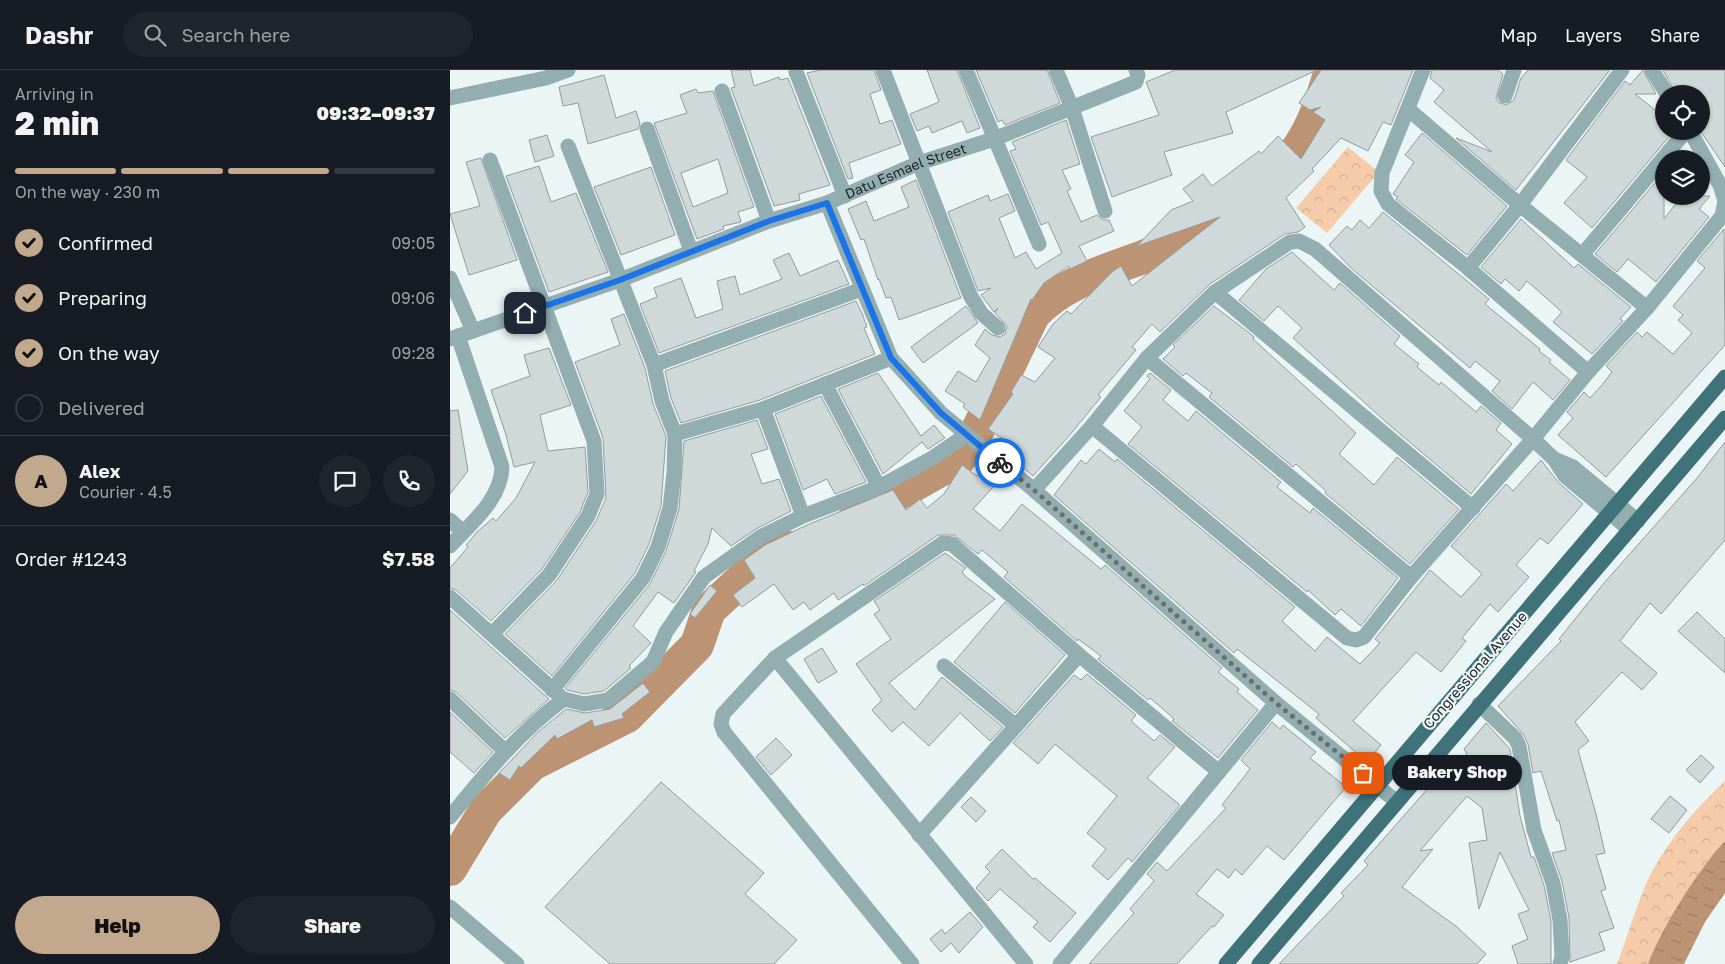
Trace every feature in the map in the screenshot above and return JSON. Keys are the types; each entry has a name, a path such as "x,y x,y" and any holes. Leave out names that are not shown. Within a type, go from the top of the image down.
{"main road":[{"name":"Congressional Avenue","path":"1228,963 1725,377"},
{"name":"Congressional Avenue","path":"1259,964 1725,418"}],"street":[{"path":"450,98 546,78 568,70"},
{"path":"883,70 970,295 981,312 998,328"},
{"path":"966,70 1039,244"},
{"path":"1056,70 1072,108 1105,211"},
{"path":"1423,70 1382,173 1381,190 1388,204 1468,268 1588,372"},
{"path":"1505,96 1514,70"},
{"path":"1468,268 1520,205 1622,70"},
{"path":"1652,70 1661,85"},
{"path":"796,72 844,196"},
{"name":"Datu Esmael Street","path":"454,337 620,280 769,221 827,203 918,163 994,139 1072,108 1136,76"},
{"path":"722,91 769,221"},
{"path":"1408,109 1520,205 1647,308"},
{"path":"647,129 691,251"},
{"path":"1582,255 1680,140"},
{"path":"1092,426 1347,638 1356,640 1364,636 1412,577 1533,439 1588,372 1647,308 1722,216 1724,201 1720,185 1693,140"},
{"path":"451,813 505,751 558,695 644,578 658,547 670,508 674,473 675,434 662,401 654,365 568,146"},
{"path":"490,160 594,440 597,494 588,516 549,575 492,634"},
{"path":"827,203 891,358 941,413 988,454 1034,490 1276,703 1396,802"},
{"path":"1034,490 1092,426 1146,358 1215,292 1290,242 1299,241 1322,255 1554,459 1573,467 1634,525"},
{"path":"450,278 473,331"},
{"path":"654,365 862,289"},
{"path":"1215,292 1473,508"},
{"path":"450,546 495,496 502,481 502,467 454,337"},
{"path":"675,434 763,409 891,358"},
{"path":"1146,358 1412,577"},
{"path":"825,384 879,487"},
{"path":"763,409 804,516"},
{"path":"450,597 558,695 584,704 608,700 652,662 666,632 704,577 760,537 804,516 879,487 968,436"},
{"path":"450,520 463,532"},
{"path":"912,964 724,732 721,724 722,714 775,658 939,546 948,542 952,544 1079,655 1219,772"},
{"path":"919,836 1015,725 1079,655"},
{"path":"775,658 919,836 1026,964"},
{"path":"944,666 1015,725"},
{"path":"450,699 505,751"},
{"path":"1060,964 1276,703"},
{"path":"1479,704 1516,738 1519,746 1534,830 1554,884 1560,920 1562,957 1560,964"},
{"path":"450,907 517,964"}],"green space":[{"path":"1348,147 1379,172 1327,233 1296,208"},
{"path":"1725,781 1725,841 1702,869 1648,964 1617,964 1642,894 1653,870 1681,829"}],"water":[{"path":"1725,841 1725,893 1705,922 1684,964 1648,964 1662,934 1682,900 1704,867"}],"building":[{"path":"731,70 750,70 754,86 779,77 780,80 788,78 830,185 799,194 800,200 774,206 731,88 735,87"},
{"path":"820,70 874,70 881,90 870,94 880,124 892,120 901,144 849,163 853,178 848,179 807,73"},
{"path":"927,70 957,70 980,128 967,133 962,121 932,133 929,126 917,131 910,114 939,102"},
{"path":"976,70 1047,70 1060,103 1005,125 1002,120 998,122"},
{"path":"1175,70 1317,70 1226,112 1233,133 1164,152 1172,175 1112,197 1091,137 1159,115 1146,82"},
{"path":"1321,70 1413,70 1391,125 1383,122 1368,151 1341,138 1312,169 1314,171 1286,198 1305,227 1298,232 1285,234 1210,284 1160,332 1152,324 1132,347 1136,350 1098,395 1101,397 1033,476 998,446 1003,439 988,429 1013,394 1011,392 1021,375 1035,382 1055,358 1038,347 1053,324 1067,311 1071,314 1113,271 1121,266 1132,286 1220,217 1137,246 1171,210 1193,201 1183,189 1203,174 1212,186 1259,151 1261,154 1278,136 1301,159 1325,120 1313,112 1321,107 1310,110 1299,103"},
{"path":"1432,70 1498,70 1503,74 1496,98 1498,102 1506,105 1514,100 1521,78 1528,70 1610,70 1516,190 1456,138 1492,152 1434,102 1444,90 1430,78"},
{"path":"1643,70 1655,94 1635,94 1655,110 1655,140 1666,140 1658,150 1655,150 1655,153 1592,228 1564,203 1587,177 1566,160 1625,81 1630,85"},
{"path":"1663,70 1725,70 1725,167 1706,140 1710,140 1710,85 1671,85"},
{"path":"604,75 616,118 636,111 640,123 638,129 588,144 578,103 563,106 559,87"},
{"path":"696,89 698,93 713,91 754,207 738,212 741,222 723,226 724,229 697,239 654,123 687,113 680,95","holes":["718,159 728,193 693,207 681,173"]},
{"path":"1066,120 1080,164 1062,170 1071,189 1067,191 1081,222 1097,215 1103,220 1109,220 1114,231 1079,246 1087,261 1070,269 1069,266 1044,283 1031,299 980,420 963,407 965,404 945,391 958,371 976,382 990,358 975,345 985,329 992,335 1000,337 1005,334 1007,326 995,313 998,308 994,312 981,295 991,288 978,291 948,212 988,195 990,201 1008,194 1015,211 999,218 1015,258 1026,252 1036,269 1062,253 1048,222 1041,225 1010,151 1016,149 1012,142"},
{"path":"1422,133 1507,206 1467,255 1396,199 1398,197 1393,194 1414,162 1405,155"},
{"path":"547,135 554,156 535,162 529,140"},
{"path":"481,158 517,260 469,275 450,214 480,206 466,162"},
{"path":"539,166 551,202 576,193 608,272 549,292 506,176"},
{"path":"651,167 675,235 621,255 594,187"},
{"path":"916,180 961,298 899,320 891,297 886,298 864,239 861,240 848,209 866,201 874,221 909,207 901,187"},
{"path":"1655,183 1655,205 1664,205 1664,219 1675,205 1702,205 1699,209 1709,217 1656,282 1628,259 1617,272 1595,254"},
{"path":"1383,212 1489,299 1485,304 1540,349 1539,351 1551,360 1549,362 1570,380 1553,400 1533,382 1512,409 1492,391 1500,381 1475,361 1470,368 1352,269 1329,245 1347,226 1352,230 1360,220 1369,228"},
{"path":"1521,219 1574,268 1578,264 1631,307 1620,319 1623,321 1592,354 1553,322 1562,312 1527,281 1519,291 1505,279 1501,284 1481,267"},
{"path":"1724,229 1725,345 1606,477 1558,435 1573,418 1567,412 1584,392 1590,398 1602,385 1612,372 1606,366 1637,332 1642,337 1647,332 1673,354 1692,333 1678,320 1683,315 1673,306 1705,268 1697,261"},
{"path":"1292,252 1334,290 1340,283 1400,336 1394,344 1419,364 1417,367 1439,385 1441,382 1476,412 1481,406 1501,423 1496,430 1512,444 1471,494 1387,423 1293,338 1302,328 1278,306 1264,321 1239,300 1266,269"},
{"path":"789,253 800,276 838,260 849,284 659,353 640,304 657,297 654,288 681,278 696,318 723,309 717,281 735,276 740,295 782,279 773,260"},
{"path":"856,301 862,313 867,327 864,328 875,354 760,400 681,423 671,398 665,371"},
{"path":"966,306 978,323 923,363 911,347"},
{"path":"1214,306 1252,335 1253,339 1356,433 1339,454 1374,485 1397,457 1459,509 1410,564 1325,493 1326,491 1296,464 1293,467 1209,397 1212,393 1186,373 1183,376 1163,359 1175,347 1173,345"},
{"path":"624,314 645,368 653,404 666,436 661,506 649,544 635,573 552,676 505,634 557,580 596,521 606,498 603,438 575,362 620,345 611,319"},
{"path":"549,348 571,405 540,415 548,451 585,447 588,492 580,512 542,569 491,621 456,590 450,588 450,568 468,547 466,545 477,532 493,518 496,521 516,498 535,462 514,467 491,390 530,376 524,355"},
{"path":"878,373 921,436 934,425 945,438 928,449 922,442 883,474 838,389"},
{"path":"1150,373 1171,390 1163,400 1188,421 1196,411 1281,482 1277,487 1310,513 1313,508 1398,578 1361,626 1341,609 1335,615 1308,590 1307,592 1128,444 1142,427 1124,411 1150,379 1147,376"},
{"path":"821,396 866,482 835,494 827,479 803,490 775,414"},
{"path":"458,410 468,471 450,494 450,411"},
{"path":"757,420 768,449 751,454 762,484 779,479 791,511 756,529 731,546 712,528 708,544 694,571 696,572 674,603 658,592 633,626 651,643 629,666 631,668 604,691 584,694 567,690 565,688 650,584 666,551 679,509 684,441"},
{"path":"1725,442 1725,540 1661,614 1650,603 1620,641 1657,673 1642,690 1622,672 1575,722 1589,741 1578,750 1605,853 1596,855 1606,889 1601,891 1614,928 1599,933 1605,950 1570,962 1569,918 1562,881 1552,853 1566,850 1559,820 1557,821 1541,771 1533,773 1528,744 1523,734 1498,706 1561,641 1559,639 1604,583 1697,478"},
{"path":"1099,449 1115,462 1117,459 1295,607 1282,621 1315,651 1327,637 1360,664 1380,643 1375,639 1430,570 1461,597 1482,574 1451,546 1506,484 1513,491 1541,460 1558,482 1583,504 1548,544 1540,538 1516,565 1529,577 1498,612 1490,604 1462,638 1466,641 1441,672 1416,652 1353,721 1381,745 1367,762 1316,718 1319,714 1237,649 1234,653 1054,495 1081,460 1086,464"},
{"path":"962,465 977,476 983,470 997,483 973,509 1000,531 1022,504 1101,569 1105,565 1222,668 1218,672 1239,689 1237,692 1258,710 1218,758 1172,721 1174,719 1150,698 1148,700 1098,659 1101,656 1078,639 1077,641 1004,577 1008,572 982,550 978,554 954,535 938,535 864,586 863,584 838,600 834,593 810,610 804,602 793,610 774,584 742,607 733,595 755,578 744,560 765,545 807,525 893,490 906,510 920,499 927,508 944,494"},
{"path":"945,553 966,568 962,572 965,576 995,599 889,683 915,710 942,677 1003,727 990,741 960,713 929,746 903,722 892,732 879,718 872,710 882,700 856,664 891,639 874,614 880,610 874,601"},
{"path":"710,585 717,591 695,618 690,614"},
{"path":"1005,602 1065,655 1015,713 954,662"},
{"path":"450,610 549,699 505,738 456,692 450,690"},
{"path":"1697,612 1725,639 1725,673 1678,631"},
{"path":"822,648 837,672 818,683 804,659"},
{"path":"1087,674 1136,715 1131,721 1154,741 1160,735 1175,747 1147,778 1180,805 1132,862 1128,858 1108,880 1092,866 1106,849 1087,833 1117,796 1055,744 1038,764 1013,743 1074,675 1081,680"},
{"path":"643,683 650,692 622,714 624,718 594,727 592,720 557,739 555,735 521,768 519,766 510,780 499,773 538,732 566,709 585,713 610,709"},
{"path":"450,712 493,752 474,773 450,752"},
{"path":"1272,722 1280,729 1283,725 1316,752 1310,758 1346,787 1284,860 1267,846 1242,875 1235,869 1229,878 1217,869 1196,894 1224,915 1177,964 1089,964 1134,913 1130,909 1154,881 1147,874 1157,862 1167,871 1226,808 1222,805 1250,769 1241,760"},
{"path":"1486,723 1510,749 1520,816 1531,857 1534,857 1544,885 1551,921 1551,964 1518,964 1512,946 1528,939 1518,914 1529,910 1500,852 1479,909 1469,843 1487,840 1482,808 1467,796 1420,851 1433,849 1402,887 1457,927 1486,954 1477,964 1279,964 1344,896 1341,893 1368,865 1364,861 1438,777 1445,783 1467,754 1464,749"},
{"path":"776,738 792,755 771,775 756,757"},
{"path":"1701,755 1714,767 1700,783 1686,770"},
{"path":"661,782 764,873 745,894 797,940 774,964 610,964 545,907"},
{"path":"1670,796 1687,810 1669,833 1651,819"},
{"path":"971,797 986,811 976,822 961,807"},
{"path":"1002,849 1033,879 1035,878 1076,913 1050,942 1033,927 1038,922 1000,889 988,901 976,888 990,872 985,867"},
{"path":"970,912 983,927 959,953 951,943 941,952 930,939 942,929 945,934"}],"waterway":[{"path":"855,518 958,460 972,442 1033,315 1046,302 1061,292 1095,275 1179,242 1256,188 1288,160 1303,141 1313,122 1331,70"},
{"path":"450,869 486,810 532,764 627,716 697,645 709,610 762,561 789,548"}],"way so far":[{"path":"1000,463 1034,490 1276,703 1363,773"}],"place":[{"name":"Bakery Shop","path":"1363,773"}],"route":[{"path":"525,313 620,280 769,221 827,203 891,358 941,413 1000,463"}]}
